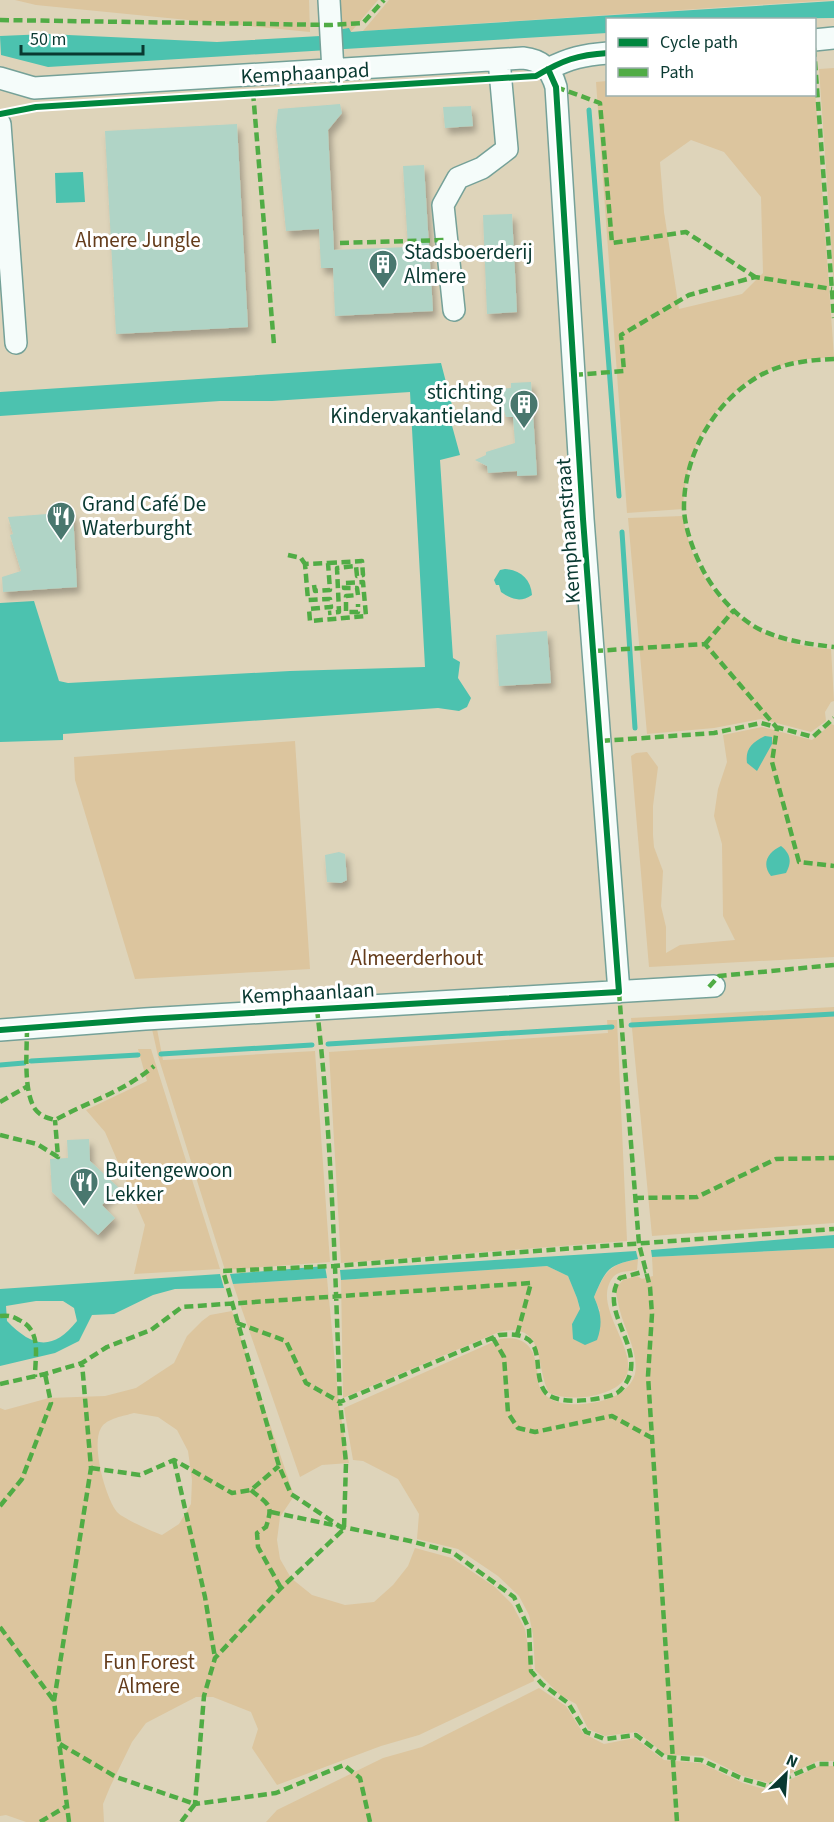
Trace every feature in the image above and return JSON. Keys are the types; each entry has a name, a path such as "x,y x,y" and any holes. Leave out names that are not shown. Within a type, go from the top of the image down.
{"street":[{"path":"329,0 332,54"},
{"path":"816,39 834,38"},
{"path":"548,69 582,55 606,53"},
{"name":"Kemphaanpad","path":"0,78 34,88 252,83 332,54 500,60 533,59 541,62 548,69"},
{"path":"454,310 443,205 458,178 482,168 507,149 500,60"},
{"name":"Kemphaanstraat","path":"548,69 556,87 583,519 619,992"},
{"path":"0,124 16,343"},
{"name":"Kemphaanlaan","path":"0,1030 145,1019 714,986"}],"green space":[{"name":"Almeerderhout","path":"0,0 834,0 834,1822 0,1822"},
{"path":"15,0 309,0 310,32 36,5"},
{"path":"335,0 378,0 351,32 337,30"},
{"path":"389,0 834,0 363,31"},
{"path":"834,68 834,285 819,69"},
{"path":"606,81 606,96 815,96 834,357 798,361 768,371 746,383 712,416 700,437 691,459 683,509 627,513 596,82","holes":["691,140 724,152 761,197 763,273 742,294 679,309 664,212 660,162"]},
{"path":"683,516 700,570 714,592 732,611 752,626 776,638 831,649 834,701 825,712 826,721 811,732 761,719 714,728 647,734 628,518"},
{"path":"831,724 834,725 834,957 649,967 631,756 647,752 658,767 653,806 653,835 654,847 663,871 661,906 666,927 666,953 680,945 735,940 723,916 722,844 714,816 718,789 727,762 723,735 762,727 812,740"},
{"path":"295,741 310,969 135,979 75,780 74,757"},
{"path":"834,1007 834,1223 652,1236 631,1018"},
{"path":"607,1020 617,1020 627,1241 341,1263 329,1052 608,1033"},
{"path":"152,1029 157,1029 163,1060 315,1051 330,1262 225,1270 158,1056"},
{"path":"138,1049 151,1049 220,1269 134,1274 145,1225 105,1132 86,1110 147,1081"},
{"path":"834,1248 834,1761 818,1761 769,1783 743,1776 703,1756 666,1755 637,1732 605,1736 588,1729 576,1704 560,1695 535,1670 533,1635 529,1615 519,1596 498,1576 458,1549 417,1539 419,1514 398,1479 363,1461 353,1460 344,1408 500,1339 507,1338 524,1342 532,1350 537,1365 538,1382 548,1397 566,1404 586,1404 605,1400 619,1394 627,1387 633,1379 636,1366 615,1289 623,1280 637,1276 642,1279 653,1276 652,1257"},
{"path":"638,1259 637,1270 617,1274 612,1278 608,1287 607,1301 611,1316 628,1360 627,1373 620,1384 603,1393 575,1398 549,1393 532,1339 525,1333 514,1330 499,1332 343,1398 341,1280 547,1266 568,1276 580,1310 572,1324 600,1311 594,1297 610,1270"},
{"path":"327,1278 339,1405 349,1463 322,1465 300,1477 233,1284"},
{"name":"Fun Forest Almere","path":"232,1311 294,1496 280,1517 277,1540 280,1559 291,1578 312,1595 345,1605 374,1602 393,1585 408,1566 415,1548 452,1558 495,1587 512,1604 525,1629 534,1681 419,1735 381,1746 277,1785 252,1748 258,1729 251,1712 213,1697 196,1697 146,1723 132,1742 103,1804 104,1822 26,1822 6,1815 0,1816 0,1408 5,1410 49,1398 105,1396 136,1388 174,1363 187,1336 210,1315","holes":["134,1413 158,1417 177,1430 188,1451 192,1480 191,1504 179,1524 162,1535 117,1512 104,1483 98,1446 101,1428 111,1420"]},
{"path":"539,1688 566,1706 583,1733 604,1744 635,1738 664,1760 701,1763 743,1783 768,1790 819,1766 834,1766 834,1822 266,1822 277,1810 383,1758 422,1747"}],"shaded area":[{"path":"834,1 834,18 606,18 606,33 48,67 1,55 0,36 47,34 217,42 338,35 337,30 349,28 351,32"},
{"path":"83,172 85,202 56,203 55,173"},
{"path":"441,363 453,409 448,411 460,455 440,460 453,658 460,662 458,678 471,698 467,707 459,711 438,708 63,734 63,740 0,742 0,603 34,601 59,681 68,683 290,671 425,667 410,392 272,401 220,401 0,416 0,392"},
{"path":"505,569 524,576 532,595 524,599 516,599 501,592 494,580 500,570"},
{"path":"765,736 772,737 772,744 757,771 747,763 747,754 753,743"},
{"path":"781,846 789,855 788,869 786,873 771,876 768,872 767,859"},
{"path":"834,1235 834,1248 652,1257 651,1250"},
{"path":"636,1251 638,1259 614,1266 605,1274 594,1297 600,1318 599,1334 597,1340 585,1345 573,1339 572,1324 580,1309 568,1276 547,1266 341,1280 340,1270"},
{"path":"325,1266 327,1278 233,1284 230,1274"},
{"path":"220,1274 224,1288 175,1289 153,1295 114,1314 92,1315 79,1341 55,1353 0,1366 0,1289","holes":["36,1301 63,1301 74,1308 77,1321 68,1331 51,1341 34,1341 16,1330 7,1321 6,1306"]}],"building":[{"path":"340,104 342,113 328,130 334,250 408,247 403,166 424,165 433,311 335,316 333,268 321,268 319,229 286,231 276,127 278,109"},
{"path":"471,106 473,126 445,128 443,107"},
{"path":"237,124 248,327 116,334 105,131"},
{"path":"512,214 517,312 487,314 483,215"},
{"name":"stichting Kindervakantieland","path":"531,382 537,475 517,476 517,471 488,473 487,466 475,460 486,455 486,452 515,443 513,417 506,417 497,389 511,388 511,383"},
{"path":"73,512 77,587 3,592 2,577 21,571 10,535 13,534 8,517"},
{"path":"547,631 551,683 499,686 496,635"},
{"path":"339,852 345,854 347,880 341,883 327,882 325,855"},
{"path":"89,1139 90,1161 119,1188 102,1205 115,1218 98,1235 52,1192 50,1159 68,1158 67,1140"}],"waterway":[{"path":"589,110 619,496"},
{"path":"622,532 635,728"},
{"path":"631,1025 834,1014"},
{"path":"328,1044 612,1027"},
{"path":"161,1054 312,1045"},
{"path":"31,1061 138,1055"},
{"path":"0,1065 24,1063"}],"marked path":[{"path":"0,20 331,25 363,23 384,0"},
{"path":"333,71 334,88"},
{"path":"816,75 834,318"},
{"path":"556,87 600,103 612,243 686,232 755,277"},
{"path":"253,92 274,345"},
{"path":"340,243 447,240"},
{"path":"574,375 624,371 621,335 689,295 755,277 832,289"},
{"path":"834,359 805,361 777,368 759,376 728,401 715,416 695,451 685,490 684,510 690,539 701,566 719,594 735,612 763,631 798,642 834,647"},
{"path":"288,555 301,558 305,564"},
{"path":"328,563 362,561 363,575 357,576 356,566 337,568 339,612 328,613"},
{"path":"314,585 315,591 330,590 328,563 305,564 308,600 330,599 331,607 309,609 310,621 366,616 363,582 344,583 344,588 357,588 358,595 346,596 346,612 358,612 358,604"},
{"path":"705,644 734,610"},
{"path":"594,651 705,644 777,728 772,762 799,862 834,866"},
{"path":"601,741 714,733 761,723 813,737 834,718"},
{"path":"709,987 719,976 834,965"},
{"path":"619,992 639,1244 650,1287 652,1314 648,1376 677,1822"},
{"path":"317,1009 330,1156 340,1402"},
{"path":"27,1028 26,1070 31,1101 41,1115 55,1120 118,1090 154,1066"},
{"path":"0,1102 28,1086"},
{"path":"0,1135 37,1144 58,1157 55,1120"},
{"path":"635,1198 697,1197 776,1159 834,1158"},
{"path":"344,1529 291,1494 279,1466 223,1271 334,1266 834,1229"},
{"path":"370,1822 360,1778 344,1765 276,1793 195,1804 204,1696 215,1658 281,1588 344,1529 346,1463 340,1402 499,1335 516,1335 527,1339 533,1345 541,1384 546,1393 552,1397 570,1401 610,1396 617,1393 628,1379 631,1362 616,1314 615,1290 620,1278 646,1271"},
{"path":"0,1384 82,1363 107,1347 151,1330 182,1307 531,1283 517,1335"},
{"path":"0,1316 14,1318 26,1324 31,1330 36,1344 35,1377"},
{"path":"237,1323 286,1341 306,1383 340,1402"},
{"path":"493,1338 504,1357 508,1413 518,1428 535,1432 612,1416 652,1438"},
{"path":"69,1822 54,1701 91,1468 82,1363"},
{"path":"0,1506 22,1479 51,1403 45,1374"},
{"path":"174,1460 205,1597 215,1658"},
{"path":"91,1468 140,1475 174,1460 232,1493 251,1490 279,1466"},
{"path":"251,1490 268,1505 266,1527 257,1533 258,1547 281,1588"},
{"path":"271,1512 452,1552 514,1597 529,1629 531,1671 542,1684 568,1703 586,1732 605,1739 636,1735 665,1757 701,1760 743,1779 768,1786 818,1764 834,1764"},
{"path":"0,1627 54,1701"},
{"path":"60,1744 116,1777 195,1804 181,1822"},
{"path":"40,1822 67,1806"}],"cycle path":[{"path":"0,114 36,107 536,76 570,59 606,53"},
{"path":"0,1030 145,1019 619,992 583,519 556,87 548,69"}],"place":[{"name":"Stadsboerderij Almere","path":"383,290"},
{"name":"stichting Kindervakantieland","path":"524,430"},
{"name":"Grand Café De Waterburght","path":"61,542"},
{"name":"Buitengewoon Lekker","path":"84,1208"}],"park label":[{"name":"Almere Jungle","path":"138,240"}]}
